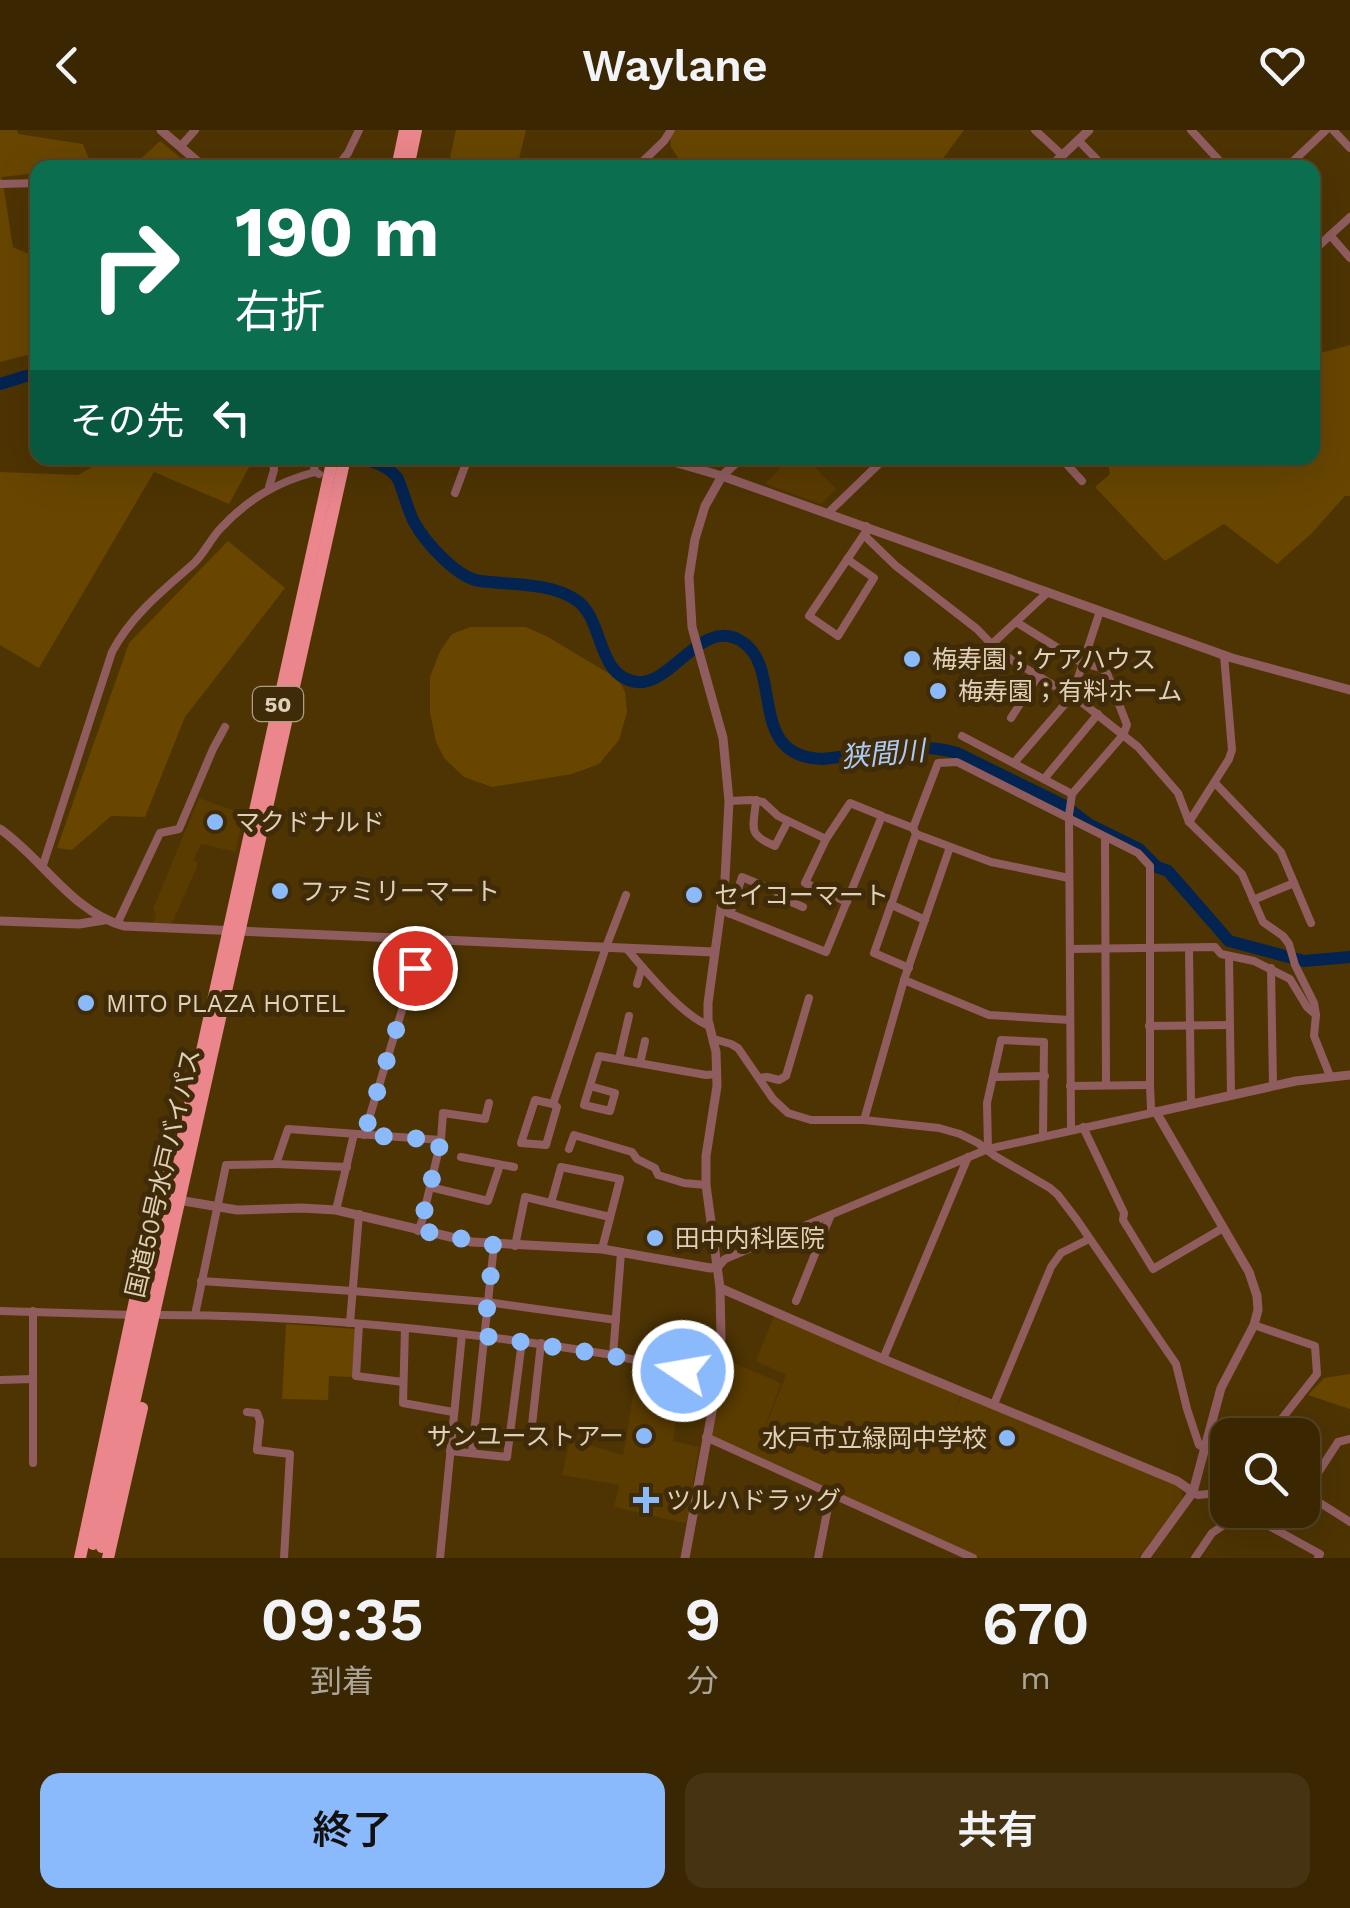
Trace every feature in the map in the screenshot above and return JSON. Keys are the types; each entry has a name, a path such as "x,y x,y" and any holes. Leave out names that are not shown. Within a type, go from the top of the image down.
{"highway":[{"path":"399,160 406,130"},
{"path":"410,160 416,130"},
{"name":"国道50号水戸バイパス","path":"169,1200 178,1126 191,1095 234,932 322,474 328,465"},
{"name":"国道50号水戸バイパス","path":"101,1550 169,1200 343,465"},
{"path":"80,1558 134,1314 169,1200"},
{"path":"101,1550 183,1219 169,1200"}],"street":[{"path":"161,130 196,160"},
{"path":"181,146 195,130"},
{"path":"342,160 359,130"},
{"path":"644,160 671,130"},
{"path":"1035,130 1062,155"},
{"path":"1057,160 1089,130"},
{"path":"1191,130 1219,160"},
{"path":"1334,130 1350,148"},
{"path":"1293,160 1319,132"},
{"path":"1078,140 1097,160"},
{"path":"0,184 30,183"},
{"path":"1320,244 1350,217"},
{"path":"1330,235 1350,258"},
{"path":"269,488 274,465"},
{"path":"42,865 121,635 152,600 195,563 220,528 251,500 289,479 322,474 316,465"},
{"path":"455,494 465,465"},
{"path":"684,465 1224,655 1350,690"},
{"path":"698,469 701,465"},
{"path":"726,912 728,771 692,627 689,577 704,506 734,465"},
{"path":"828,513 878,465"},
{"path":"1067,465 1082,481"},
{"path":"847,559 874,578 838,636 809,616 865,530"},
{"path":"865,530 866,537 896,566 999,652 1072,696 1138,747 1178,793 1189,822 1242,874 1263,922 1284,936 1314,1002 1314,1036 1330,1076"},
{"path":"992,644 1048,592"},
{"path":"1014,764 1072,696 1100,611"},
{"path":"1016,622 1082,663 1101,668 1127,724 1123,735 1072,798 1069,817 1071,1129"},
{"path":"1189,822 1232,750 1224,655"},
{"path":"1010,718 1038,676"},
{"path":"1044,779 1098,714"},
{"path":"117,924 160,833 179,829 212,749 225,728"},
{"path":"962,736 1072,798"},
{"path":"908,968 874,954 938,763 956,762 1138,853 1150,866 1151,1108 1250,1272 1258,1310 1221,1388 1193,1492 1145,1558"},
{"path":"1215,782 1281,852 1311,923"},
{"path":"756,800 754,833 758,839 775,846 788,821"},
{"path":"729,801 763,802 778,816 826,839"},
{"path":"726,912 826,952 882,816 850,803 826,839 805,883 846,902"},
{"path":"888,818 991,862 1069,878"},
{"path":"0,829 85,908 104,920 133,928 714,952"},
{"path":"1105,837 1106,1085"},
{"path":"864,1120 904,980 950,847"},
{"path":"685,1558 718,1379 721,1338 718,1267 706,1186 717,1074 708,1002 714,952 742,877 776,890 782,898 803,907"},
{"path":"1252,900 1294,883"},
{"path":"554,1104 534,1100 521,1143 546,1145 557,1107 554,1104 626,895"},
{"path":"892,905 925,920"},
{"path":"0,921 79,924 104,920"},
{"path":"336,1210 347,1166 424,938"},
{"path":"1070,949 1215,947 1221,954 1254,961 1290,978 1316,1015"},
{"path":"625,948 691,1016 710,1026"},
{"path":"1189,948 1191,1103"},
{"path":"1230,956 1231,1095"},
{"path":"637,984 642,967"},
{"path":"1271,968 1274,1085"},
{"path":"904,980 989,1015 1070,1020"},
{"path":"759,1078 779,1080 786,1076 810,998"},
{"path":"619,1059 629,1016"},
{"path":"1149,1026 1230,1025"},
{"path":"714,1039 738,1048 772,1099 788,1114 818,1121 864,1120 940,1128 988,1149 1058,1195 1176,1364 1199,1445 1205,1448"},
{"path":"988,1149 987,1102 1001,1040 1044,1042 1043,1136"},
{"path":"640,1062 645,1041"},
{"path":"590,1086 599,1056 717,1074"},
{"path":"169,1200 246,1211 336,1210 494,1245 602,1249 710,1268 988,1149 1274,1085 1350,1075"},
{"path":"994,1076 1045,1076"},
{"path":"1070,1086 1150,1085"},
{"path":"418,1230 441,1140 443,1113 485,1119 489,1104"},
{"path":"1083,1126 1124,1213 1123,1220 1153,1269 1223,1228"},
{"path":"276,1164 288,1129 441,1140"},
{"path":"569,1149 574,1135 632,1152 637,1160 656,1168 658,1175 706,1186"},
{"path":"461,1157 514,1167"},
{"path":"883,1359 968,1157"},
{"path":"195,1315 226,1165 347,1166"},
{"path":"430,1187 488,1201 500,1165"},
{"path":"551,1203 562,1167 620,1179 602,1249"},
{"path":"515,1246 526,1197 610,1217"},
{"path":"359,1214 353,1291 356,1376 404,1382"},
{"path":"796,1301 830,1216"},
{"path":"994,1404 1051,1267 1061,1253 1089,1239"},
{"path":"472,1453 494,1245"},
{"path":"613,1356 621,1252"},
{"path":"201,1282 487,1302 616,1320"},
{"path":"720,1288 1177,1481 1198,1495 1210,1494"},
{"path":"0,1311 134,1314"},
{"path":"33,1311 33,1463"},
{"path":"162,1315 354,1324 484,1336 613,1356 718,1379"},
{"path":"1254,1325 1315,1346 1317,1374 1282,1418"},
{"path":"404,1328 403,1403 454,1412"},
{"path":"440,1558 462,1334"},
{"path":"450,1451 507,1457 522,1341"},
{"path":"532,1425 540,1344"},
{"path":"0,1380 33,1380"},
{"path":"247,1412 257,1414 260,1421 257,1450 290,1454 284,1558"},
{"path":"706,1436 973,1558"},
{"path":"1320,1468 1338,1442 1350,1439"},
{"path":"818,1558 831,1492"},
{"path":"1320,1502 1350,1522"},
{"path":"1194,1558 1220,1528"},
{"path":"1273,1528 1320,1554 1318,1558"},
{"path":"943,1558 945,1546"}],"shaded area":[{"path":"0,130 83,144 89,160 30,160 30,174 2,177 13,247 30,255 30,356 0,362"},
{"path":"456,130 526,130 519,160 450,160"},
{"path":"676,130 964,130 942,160 679,160 670,138"},
{"path":"160,141 183,160 140,160"},
{"path":"1350,345 1350,496 1345,496 1277,564 1224,524 1165,561 1095,487 1110,474 1108,465 1320,465 1320,353"},
{"path":"95,465 250,465 229,504 154,472 39,668 0,645 0,472 78,475"},
{"path":"777,465 813,465 836,489 821,504 765,484 780,469"},
{"path":"228,541 285,588 185,717 145,817 111,816 72,850 57,848 129,643"},
{"path":"470,627 526,627 618,679 625,692 627,712 619,740 599,764 572,774 492,787 464,777 444,758 430,712 430,677 452,634"},
{"path":"199,798 238,812 242,821 236,852 201,844 193,860 197,867 172,923 153,923 153,909"},
{"path":"774,1316 962,1392 953,1416 963,1393 1176,1484 1182,1500 1138,1558 980,1558 948,1545 711,1436 724,1359 781,1383 761,1438 786,1375 756,1361"},
{"path":"286,1324 356,1329 352,1377 329,1376 328,1400 282,1399"},
{"path":"638,1366 682,1377 673,1441 699,1447 685,1523 614,1507 619,1485 562,1475 570,1439 623,1455"},
{"path":"1350,1374 1350,1409 1308,1395 1324,1378"}],"waterway":[{"name":"狭間川","path":"0,384 30,376"},
{"name":"狭間川","path":"379,465 398,479 419,530 442,558 480,581 542,587 576,600 592,620 607,658 624,678 650,680 702,643 729,636 744,643 755,656 775,729 784,744 799,755 822,759 923,748 957,753 1065,806 1090,825 1139,849 1157,867 1168,871 1229,941 1304,961 1350,957"}],"place":[{"name":"梅寿園；ケアハウス","path":"912,659"},
{"name":"梅寿園；有料ホーム","path":"938,691"},
{"name":"マクドナルド","path":"215,822"},
{"name":"ファミリーマート","path":"280,891"},
{"name":"セイコーマート","path":"694,895"},
{"name":"MITO PLAZA HOTEL","path":"86,1003"},
{"name":"田中内科医院","path":"655,1238"},
{"name":"サンユーストアー","path":"644,1436"},
{"name":"水戸市立緑岡中学校","path":"1007,1438"},
{"name":"ツルハドラッグ","path":"646,1500"}],"route":[{"path":"415,968 364,1135 441,1140 418,1230 494,1245 484,1336 683,1371"}]}
